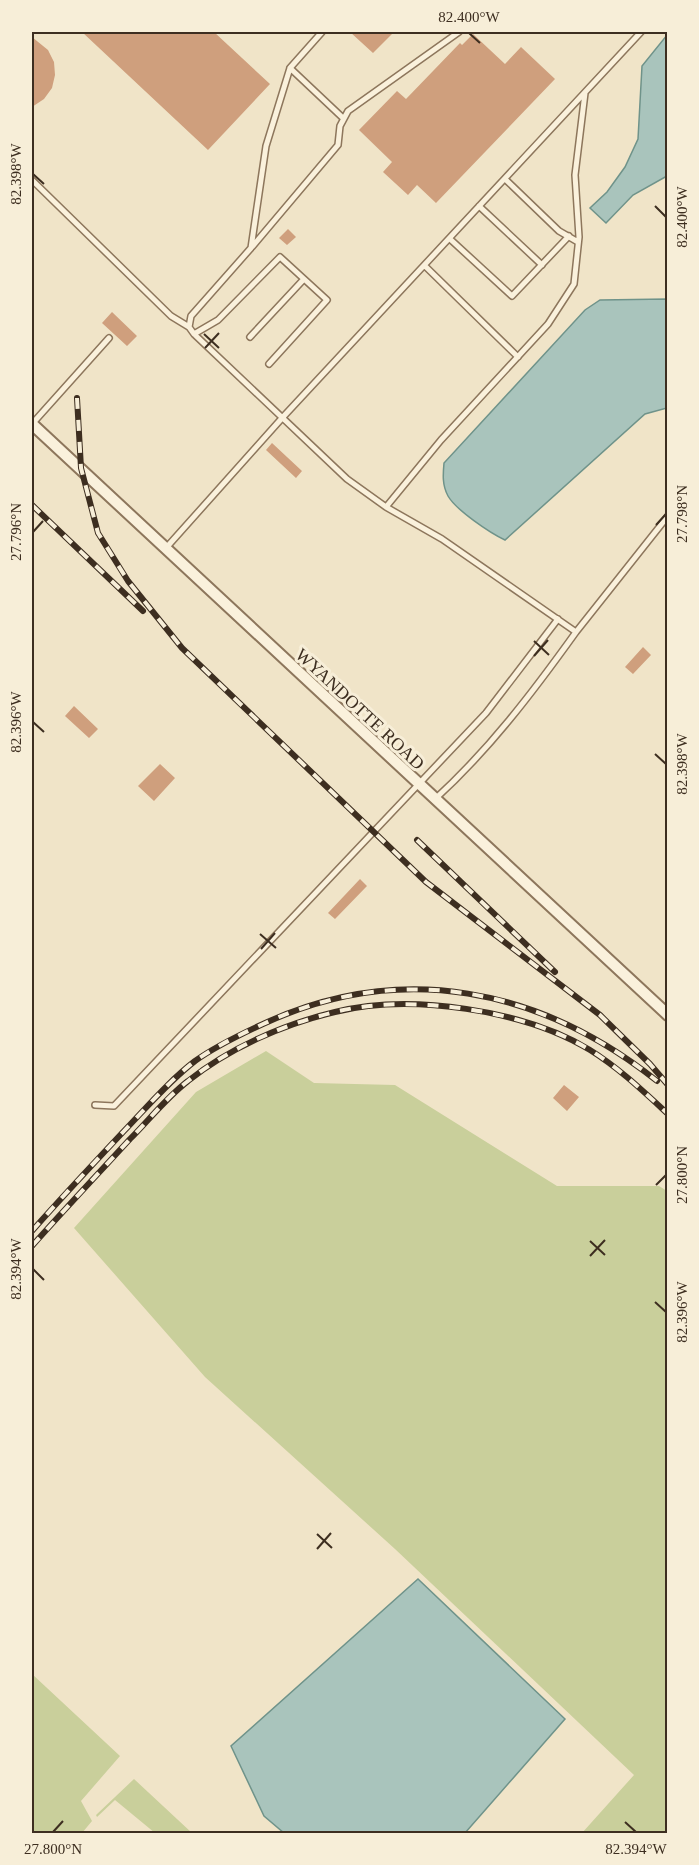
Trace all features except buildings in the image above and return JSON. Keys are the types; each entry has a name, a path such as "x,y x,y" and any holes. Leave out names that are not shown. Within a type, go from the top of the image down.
{"street":[{"name":"WYANDOTTE ROAD","path":"32,424 668,1015"}],"lane":[{"path":"251,248 266,146 290,68 322,32"},
{"path":"189,327 191,316 199,304 251,248 338,145 343,118 348,111 459,32"},
{"path":"165,549 283,417 641,32"},
{"path":"290,68 343,118"},
{"path":"386,507 441,440 548,324 574,284 578,242 574,175 586,92"},
{"path":"505,179 559,231 578,242"},
{"path":"32,180 171,316 189,327 347,479 386,507 442,538 576,632"},
{"path":"479,206 542,265"},
{"path":"450,239 512,296 569,236"},
{"path":"194,334 218,320 279,257 327,300 269,364"},
{"path":"425,266 518,357"},
{"path":"250,337 304,279"},
{"path":"32,424 109,338"},
{"path":"434,800 466,771 524,704 576,632 668,516"},
{"path":"95,1105 114,1106 486,713 558,619"}],"green space":[{"path":"266,1051 314,1083 395,1085 557,1186 659,1186 667,1191 667,1833 582,1833 634,1775 395,1549 205,1377 74,1228 196,1092"},
{"path":"32,1674 120,1756 81,1801 92,1821 82,1833 32,1833"},
{"path":"134,1779 192,1833 155,1833 115,1800 97,1817 96,1815"}],"water":[{"path":"667,35 667,176 633,195 606,223 590,208 607,192 625,167 638,139 642,66"},
{"path":"667,299 667,408 645,414 505,540 474,521 452,502 444,484 444,463 585,310 600,300"},
{"path":"418,1579 565,1719 465,1833 284,1833 264,1816 231,1746"}],"railway":[{"path":"77,398 81,468 98,533 128,581 182,648 426,882 600,1015 668,1085"},
{"path":"32,505 143,611"},
{"path":"417,840 555,972"},
{"path":"32,1231 158,1094 195,1061 245,1032 315,1004 366,993 417,989 468,994 517,1005 565,1024 612,1049 657,1081"},
{"path":"32,1246 158,1109 188,1081 221,1058 277,1030 335,1012 397,1004 432,1005 501,1015 563,1036 590,1050 630,1080 668,1114"}]}
